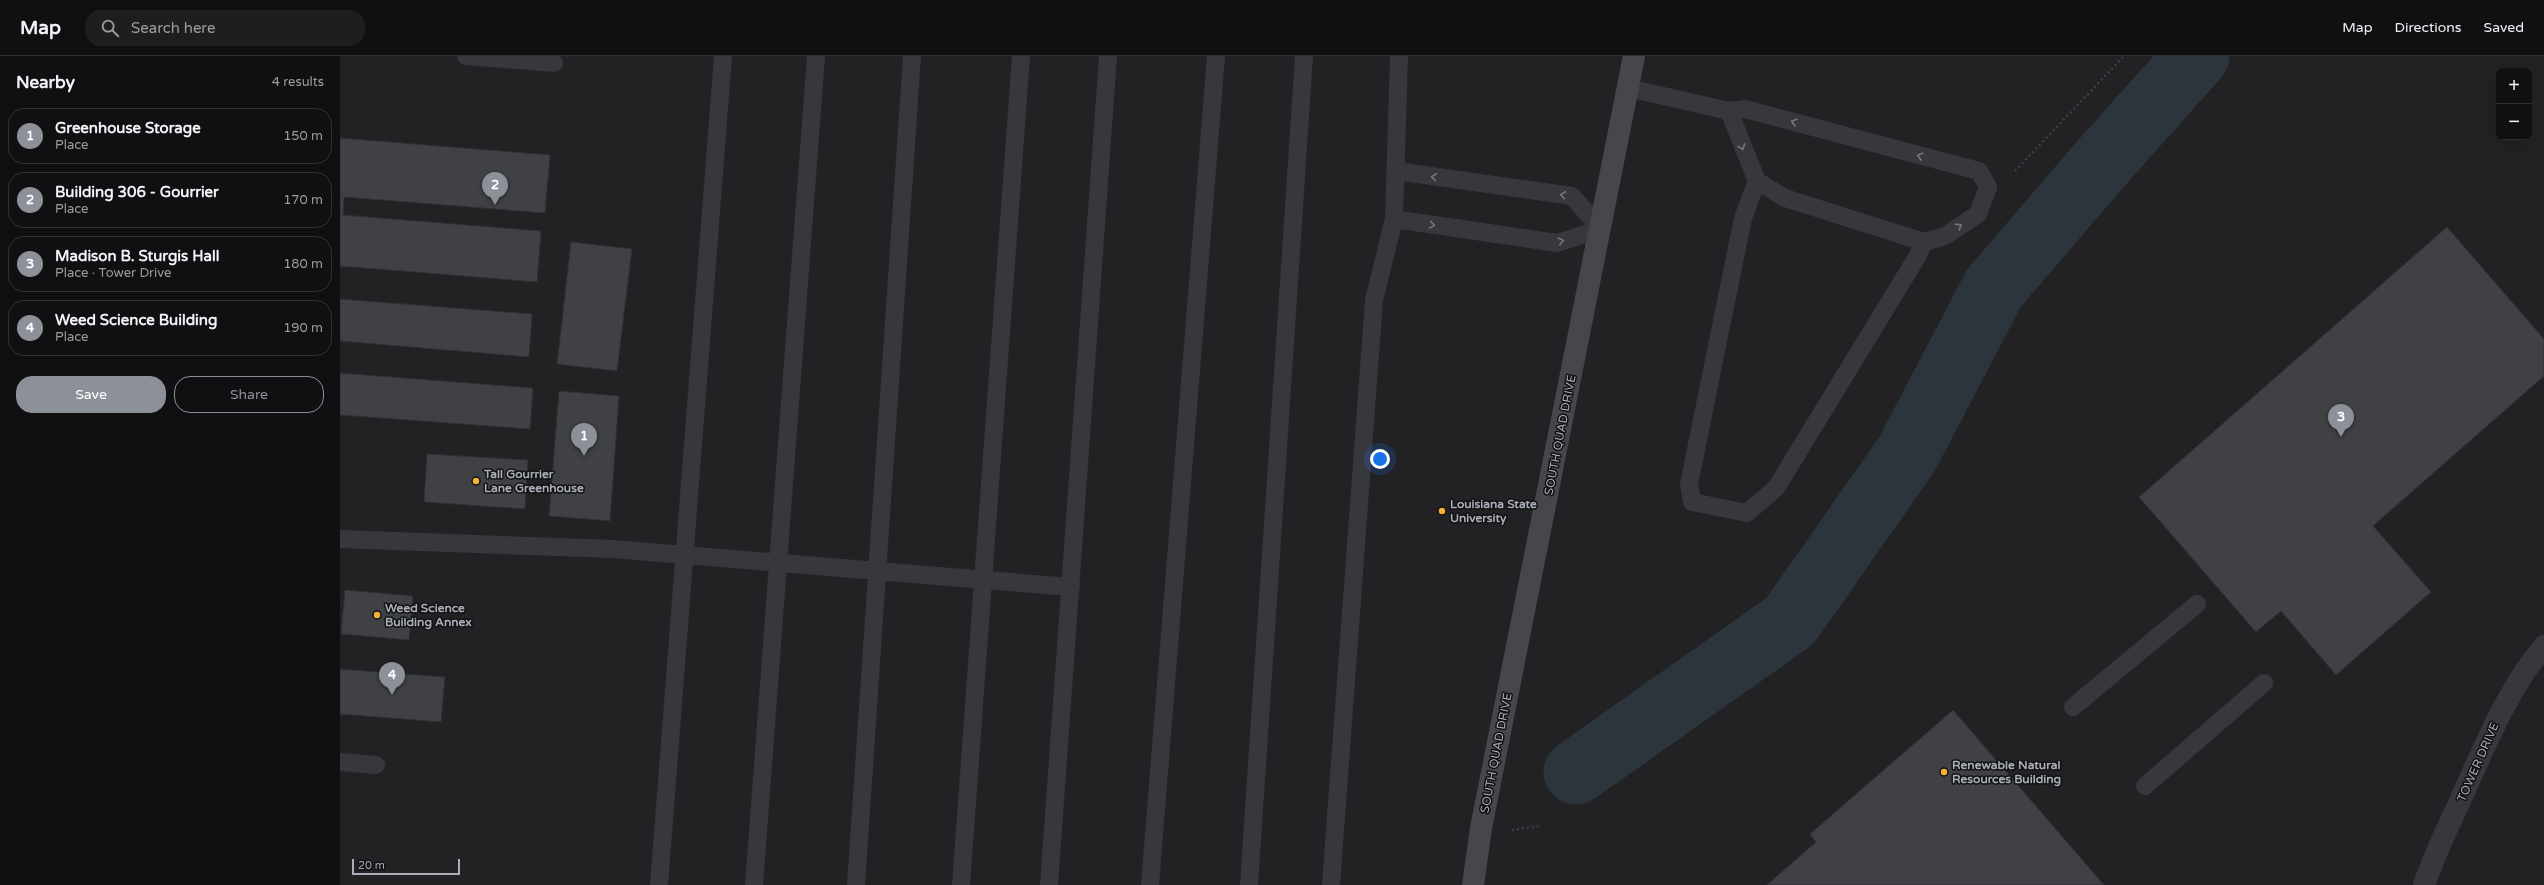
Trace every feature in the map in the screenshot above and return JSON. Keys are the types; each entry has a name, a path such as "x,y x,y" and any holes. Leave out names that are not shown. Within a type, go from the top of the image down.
{"street":[{"name":"SOUTH QUAD DRIVE","path":"1474,885 1481,828 1634,56"},
{"name":"TOWER DRIVE","path":"2424,885 2434,856 2497,719 2526,667 2544,646"}],"lane":[{"path":"466,56 554,63"},
{"path":"659,885 724,56"},
{"path":"754,885 816,56"},
{"path":"856,885 879,571 912,56"},
{"path":"961,885 1021,56"},
{"path":"1049,885 1108,56"},
{"path":"1150,885 1216,56"},
{"path":"1249,885 1304,56"},
{"path":"1331,885 1374,300 1394,219 1399,56"},
{"path":"1628,88 1729,111 1745,110 1979,171 1988,187 1978,214 1945,236 1924,242 1785,198 1757,181 1729,111"},
{"path":"1394,219 1557,243 1600,229 1572,196 1396,171"},
{"path":"1757,181 1743,218 1692,469 1689,484 1692,502 1747,513 1776,488 1917,257 1924,242"},
{"path":"340,539 613,550 777,562 1071,587"},
{"path":"2073,707 2197,604"},
{"path":"2145,786 2264,683"},
{"path":"340,762 376,765"}],"path":[{"path":"2015,171 2124,56"},
{"path":"1512,830 1540,826"}],"shaded area":[{"name":"Louisiana State University","path":"340,56 2544,56 2544,885 340,885"}],"building":[{"path":"340,138 550,155 545,213 344,197 343,215 541,231 537,282 340,266"},
{"path":"2447,227 2544,339 2544,376 2373,526 2431,592 2336,675 2281,611 2256,632 2139,497"},
{"path":"571,242 632,249 617,371 557,364"},
{"path":"340,299 532,314 529,357 340,341"},
{"path":"340,373 533,388 530,429 340,415"},
{"path":"559,391 619,396 610,521 549,516"},
{"name":"Tall Gourrier Lane Greenhouse","path":"427,454 528,460 525,509 424,502"},
{"name":"Weed Science Building Annex","path":"345,590 413,596 409,640 341,634"},
{"path":"340,669 445,677 441,722 340,714"},
{"name":"Renewable Natural Resources Building","path":"1953,710 2104,885 1767,885 1816,842 1810,834"}],"waterway":[{"path":"1576,772 1790,621 1907,454 1994,288 2097,168 2197,56"}],"place":[{"name":"Building 306 - Gourrier","path":"495,205"},
{"name":"Madison B. Sturgis Hall","path":"2341,437"},
{"name":"Greenhouse Storage","path":"584,456"},
{"name":"Tall Gourrier Lane Greenhouse","path":"476,481"},
{"name":"Louisiana State University","path":"1442,511"},
{"name":"Weed Science Building Annex","path":"377,615"},
{"name":"Weed Science Building","path":"392,695"},
{"name":"Renewable Natural Resources Building","path":"1944,772"}]}
